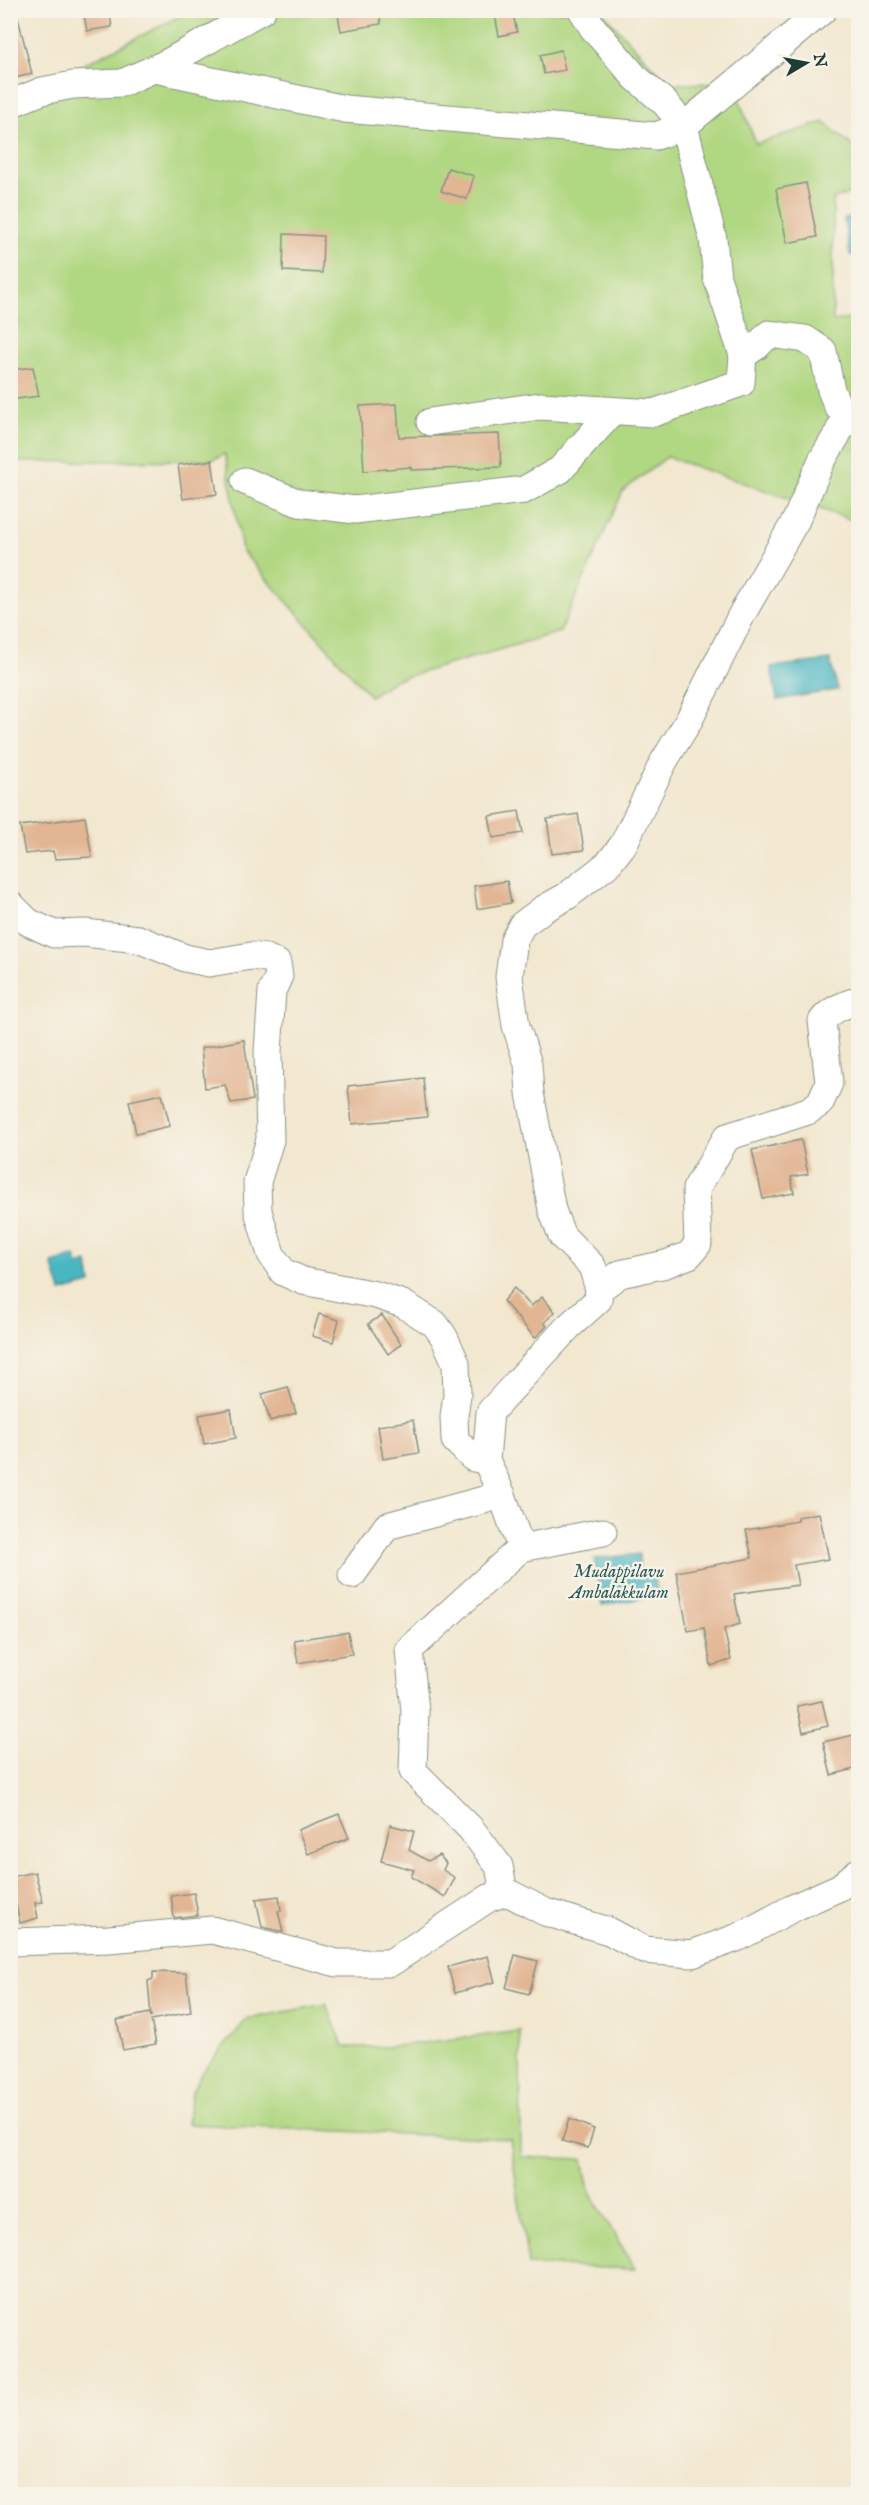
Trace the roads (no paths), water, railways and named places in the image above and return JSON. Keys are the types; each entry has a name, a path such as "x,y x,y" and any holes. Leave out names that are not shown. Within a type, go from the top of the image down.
{"street":[{"path":"10,104 42,91 73,85 122,83 167,63 262,10"},
{"path":"430,422 540,406 653,413 741,383 743,355 717,278 711,227 684,126 665,103 635,77 593,28 582,10"},
{"path":"167,63 160,70 345,109 656,136 684,126 823,10"},
{"path":"521,1548 502,1495 486,1460 489,1412 568,1327 597,1300 599,1289 591,1266 562,1236 552,1210 530,1093 528,1064 516,1026 509,977 514,940 522,925 567,896 608,864 623,845 664,761 688,722 742,614 796,520 821,462 837,435 853,418 838,407 831,390 823,351 805,339 770,334 743,355"},
{"path":"245,482 299,503 355,510 524,490 560,470 614,411"},
{"path":"10,904 28,922 54,934 85,933 138,939 185,958 209,963 251,956 266,957 277,963 279,976 272,991 269,1042 270,1140 257,1182 258,1211 271,1254 283,1272 303,1281 376,1295 403,1304 435,1324 456,1363 455,1440 473,1458 486,1460"},
{"path":"599,1289 620,1274 666,1264 688,1255 698,1244 696,1189 716,1153 727,1137 808,1111 820,1103 830,1083 822,1022 827,1015 858,1000"},
{"path":"352,1575 387,1526 502,1495"},
{"path":"504,1893 499,1866 471,1830 413,1771 415,1711 409,1650 521,1548 603,1532"},
{"path":"10,1942 109,1939 212,1930 337,1963 390,1962 489,1898 507,1892 545,1912 609,1931 644,1950 692,1954 739,1937 856,1877"}],"water":[{"path":"858,216 858,254 850,255 844,219"},
{"path":"830,660 838,690 777,700 771,667"},
{"path":"75,1256 77,1265 88,1262 91,1284 61,1292 52,1263"},
{"name":"Mudappilavu Ambalakkulam","path":"639,1554 640,1576 654,1574 658,1596 602,1605 594,1559"}]}
